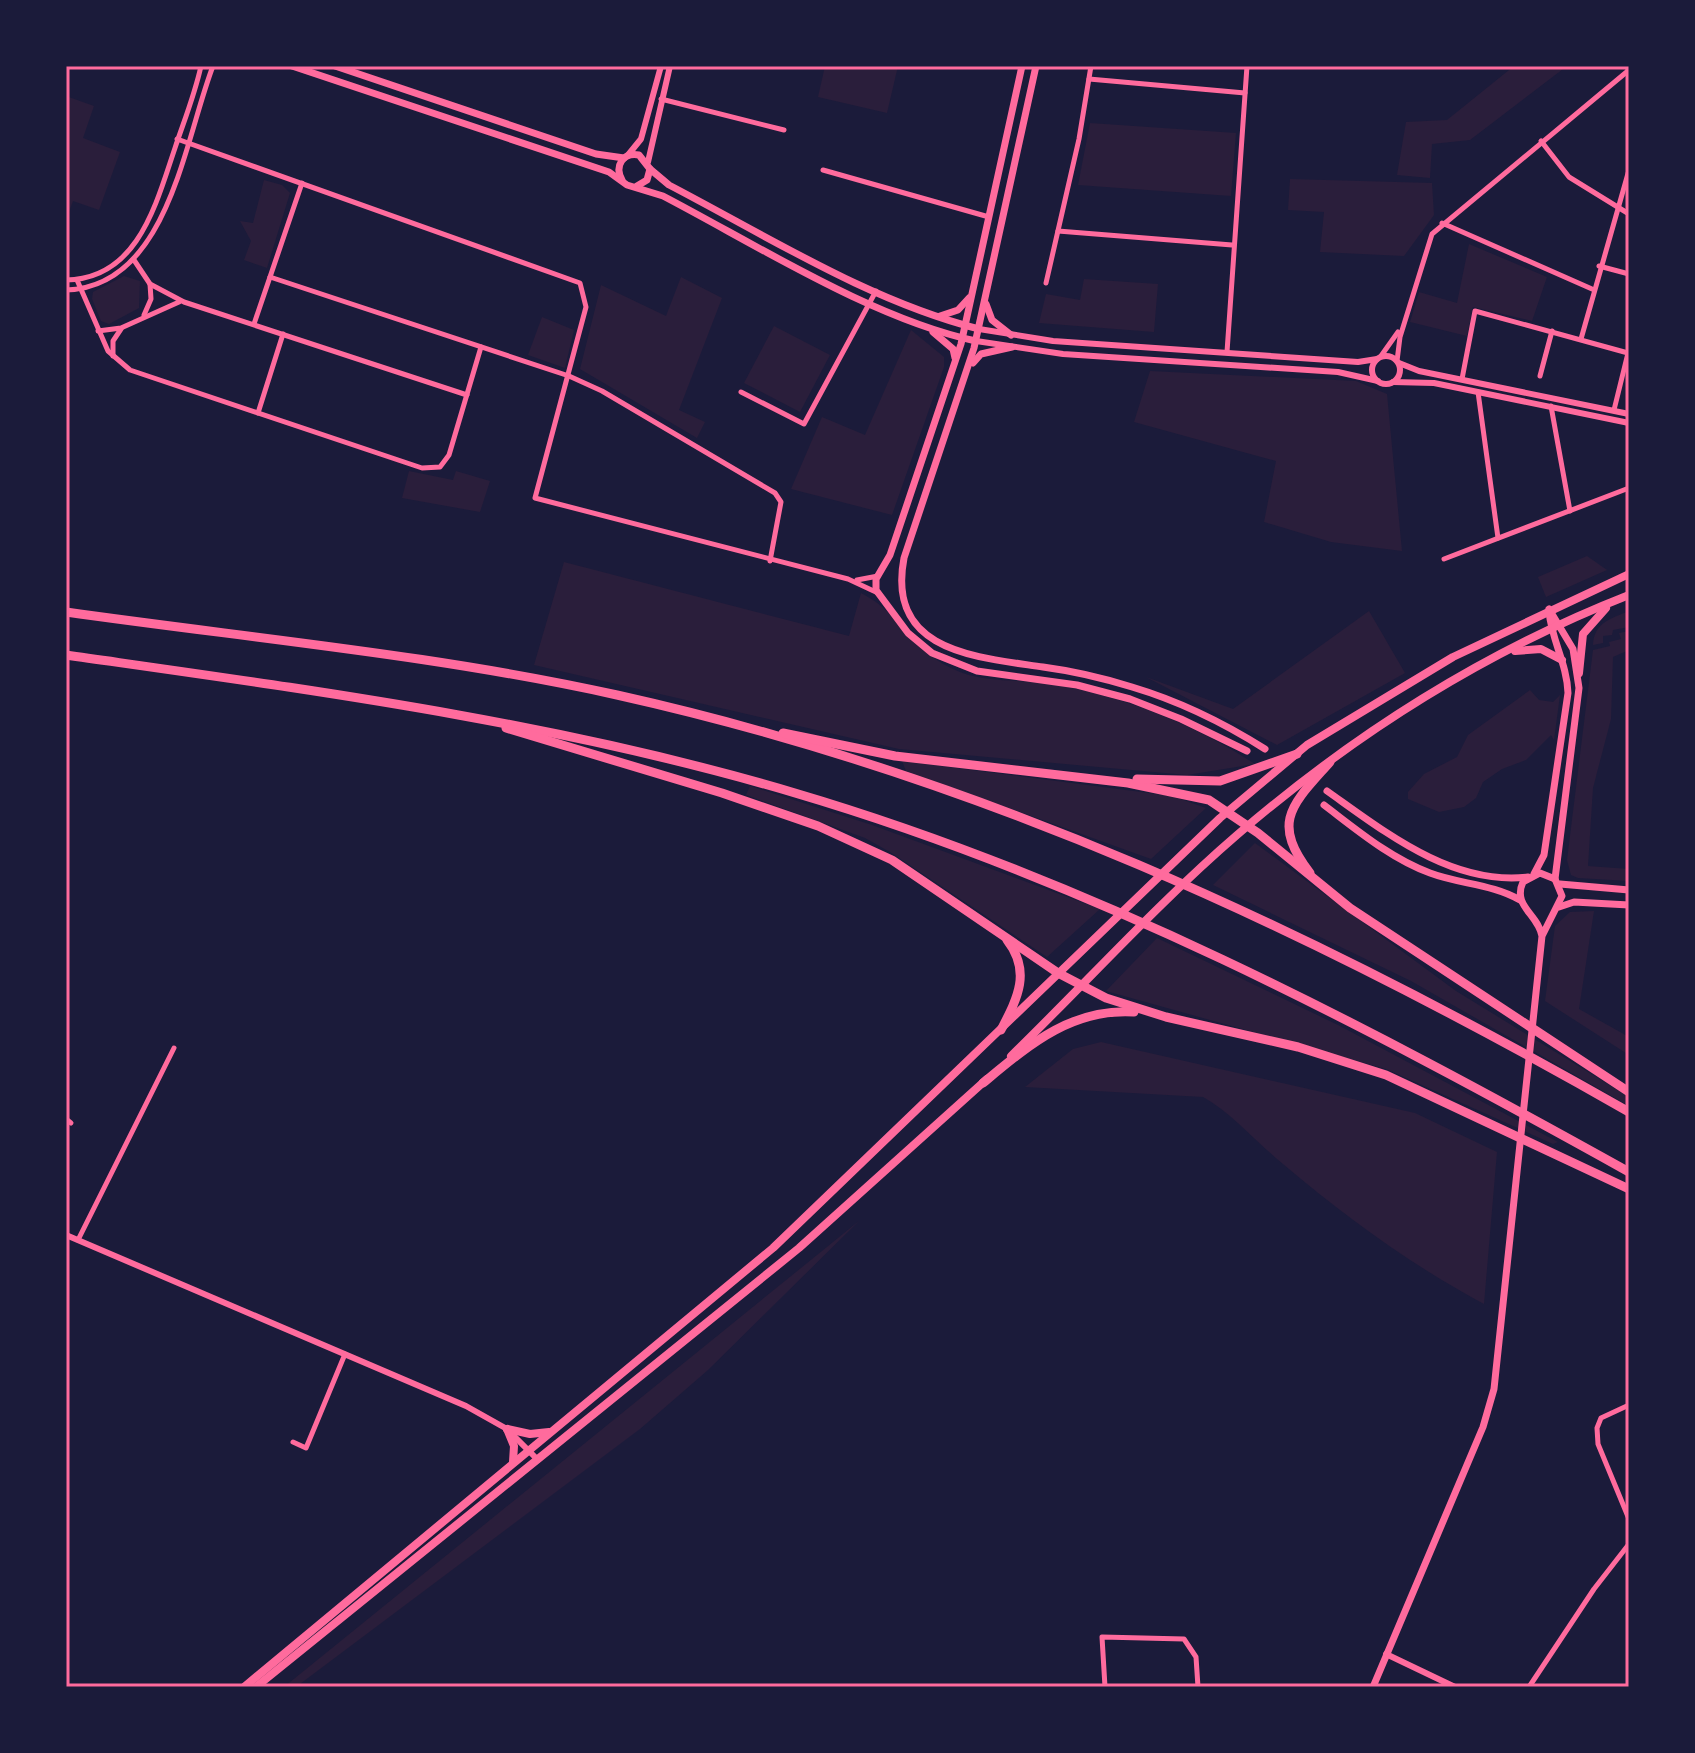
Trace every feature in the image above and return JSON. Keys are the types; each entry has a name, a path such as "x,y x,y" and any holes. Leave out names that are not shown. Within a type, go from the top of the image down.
{"highway":[{"path":"244,1687 773,1248 1224,815 1297,754 1421,674 1549,609 1629,574"},
{"path":"983,1083 1244,829 1330,762 1421,699 1506,652 1629,595"},
{"path":"1579,673 1585,629 1615,601"},
{"path":"66,612 481,670 654,703 864,751 1185,793 1224,815 1322,888 1629,1092"},
{"path":"1506,652 1541,649 1562,660"},
{"path":"66,655 449,713 646,753 751,780 873,818 1057,885 1344,1017 1629,1172"},
{"path":"654,703 902,774 1133,859 1367,969 1629,1112"},
{"path":"449,713 653,771 818,826 892,860 1058,973 1120,1004 1298,1047 1386,1075 1629,1189"},
{"path":"1055,774 1207,782 1249,773 1297,754"},
{"path":"1322,888 1296,855 1288,838 1287,825 1295,803 1330,762"},
{"path":"966,910 1003,936 1019,960 1020,992 1001,1030"},
{"path":"256,1687 799,1248 1033,1041 1073,1020 1119,1011 1166,1017"},
{"path":"507,1429 530,1434 554,1432"},
{"path":"507,1429 514,1446 513,1463"}],"main road":[{"path":"292,66 609,172 623,182 663,196 869,303 921,325 976,341"},
{"path":"335,66 596,154 639,155 669,185 876,291 934,316 979,329"},
{"path":"1022,66 963,338 880,575 880,594 908,633 946,661 977,671 1077,685 1130,699 1181,719 1247,751"},
{"path":"1036,66 976,341 906,548 901,586 904,606 917,625 952,649 980,659 1079,673 1134,687 1200,714 1265,749"},
{"path":"623,182 618,173 626,156"},
{"path":"632,186 647,180 649,165"},
{"path":"934,316 958,310 973,293"},
{"path":"985,301 992,320 1011,335"},
{"path":"921,325 948,343 956,364"},
{"path":"967,372 981,354 1012,347"},
{"path":"880,575 893,572 901,586"},
{"path":"880,594 895,596 901,586"},
{"path":"1373,1687 1483,1427 1499,1361 1536,982 1542,936 1562,896 1557,881 1579,700 1579,673 1561,625 1549,609"},
{"path":"1520,900 1520,888 1544,855 1567,707 1568,680 1551,630 1549,609"},
{"path":"1327,791 1405,845 1430,858 1486,874 1545,874 1557,881 1629,890"},
{"path":"1324,805 1415,867 1447,879 1503,892 1520,900 1532,914 1542,936"},
{"path":"1532,914 1544,915 1574,902 1629,905"}],"street":[{"path":"66,280 77,280 107,268 136,244 152,214 201,66"},
{"path":"66,290 101,282 134,260 156,230 213,66"},
{"path":"626,156 641,139 661,66"},
{"path":"649,165 660,99 670,66"},
{"path":"1046,283 1091,66"},
{"path":"1227,352 1232,245 1247,66"},
{"path":"1393,382 1400,372 1398,362 1403,324 1424,250 1442,223 1629,70"},
{"path":"1089,79 1245,93"},
{"path":"660,99 784,130"},
{"path":"177,139 535,265 573,280 584,290 586,307 535,498 848,579 880,594"},
{"path":"1541,141 1569,177 1629,214"},
{"path":"823,170 989,217"},
{"path":"1581,339 1592,289 1629,170"},
{"path":"254,324 302,183"},
{"path":"1442,223 1592,289"},
{"path":"1058,231 1232,245"},
{"path":"134,260 150,284 184,302 467,395"},
{"path":"1599,266 1629,274"},
{"path":"270,277 569,376 602,391 775,493 781,502 770,561"},
{"path":"77,280 78,289 113,359 130,370 422,468 435,469 445,463 449,455 481,347"},
{"path":"144,316 151,299 150,284"},
{"path":"741,392 804,424 876,291"},
{"path":"98,331 121,328 169,304 184,302"},
{"path":"1462,379 1475,311 1628,353 1614,410"},
{"path":"1378,381 1372,370 1403,324"},
{"path":"113,359 113,341 121,328"},
{"path":"979,329 1011,335 1358,362 1379,358 1629,414"},
{"path":"1540,376 1552,331"},
{"path":"258,413 283,334"},
{"path":"976,341 1012,347 1347,373 1378,381 1419,381 1629,423"},
{"path":"1478,392 1498,538"},
{"path":"1551,406 1570,511"},
{"path":"1444,559 1629,488"},
{"path":"848,579 880,575"},
{"path":"78,1240 174,1048"},
{"path":"66,1235 466,1406 507,1429 538,1460"},
{"path":"293,1442 306,1448 345,1354"},
{"path":"1629,1405 1601,1418 1597,1436 1629,1519"},
{"path":"1529,1687 1594,1589 1629,1544"},
{"path":"1105,1687 1102,1637 1184,1639 1196,1657 1198,1687"},
{"path":"1386,1654 1455,1687"}],"shaded area":[{"path":"825,66 898,66 887,113 818,97"},
{"path":"1514,66 1567,66 1470,140 1432,144 1430,178 1397,175 1406,122 1447,120"},
{"path":"66,96 94,106 83,138 120,152 99,210 73,201 66,220"},
{"path":"1090,123 1236,133 1231,196 1078,185"},
{"path":"1290,179 1432,183 1434,215 1404,256 1320,252 1324,212 1288,210"},
{"path":"264,180 282,185 290,193 267,268 244,260 251,241 240,221 253,223"},
{"path":"1469,244 1547,277 1532,321 1473,307 1467,336 1410,322 1419,292 1457,303"},
{"path":"124,276 140,281 139,308 109,324 101,321 92,299 93,292"},
{"path":"681,277 722,298 679,410 705,422 697,438 580,369 601,285 666,316"},
{"path":"1084,279 1158,284 1154,332 1039,323 1046,294 1080,300"},
{"path":"542,317 574,330 565,368 528,355"},
{"path":"774,326 830,355 800,412 744,383"},
{"path":"911,330 944,357 944,367 892,515 791,489 822,417 865,435"},
{"path":"1150,371 1356,381 1387,394 1402,551 1331,542 1264,522 1276,461 1134,422"},
{"path":"409,471 453,480 456,471 490,481 480,512 402,498"},
{"path":"1587,556 1607,570 1546,597 1538,577"},
{"path":"564,562 849,636 861,593 887,611 929,654 960,672 1078,689 1131,704 1208,736 1255,764 1187,775 899,749 534,665"},
{"path":"1369,611 1405,673 1277,745 1146,677 1233,709"},
{"path":"1629,611 1629,627 1613,630 1612,635 1603,636 1603,643 1593,645 1600,627"},
{"path":"1629,631 1629,650 1613,657 1611,719 1593,788 1588,866 1629,869 1629,881 1578,878 1571,875 1567,860 1593,650 1610,646 1609,642 1621,639 1619,633"},
{"path":"1530,690 1539,700 1553,702 1560,695 1554,740 1551,735 1526,760 1502,769 1483,782 1476,798 1464,807 1439,812 1408,799 1408,792 1424,774 1457,757 1468,735"},
{"path":"902,761 1172,796 1206,808 1151,859 906,771"},
{"path":"750,786 872,825 1100,909 1047,957 890,852 865,838 746,795"},
{"path":"1255,843 1456,991 1629,1097 1629,1106 1411,981 1213,885"},
{"path":"1594,911 1579,1009 1629,1037 1629,1055 1545,1001 1555,926 1570,912"},
{"path":"1157,938 1338,1025 1558,1142 1553,1144 1386,1069 1106,991"},
{"path":"1101,1042 1415,1113 1497,1152 1484,1304 1405,1257 1355,1221 1203,1097 1025,1087 1073,1049"},
{"path":"859,1221 708,1370 640,1429 296,1687 284,1687"}]}
